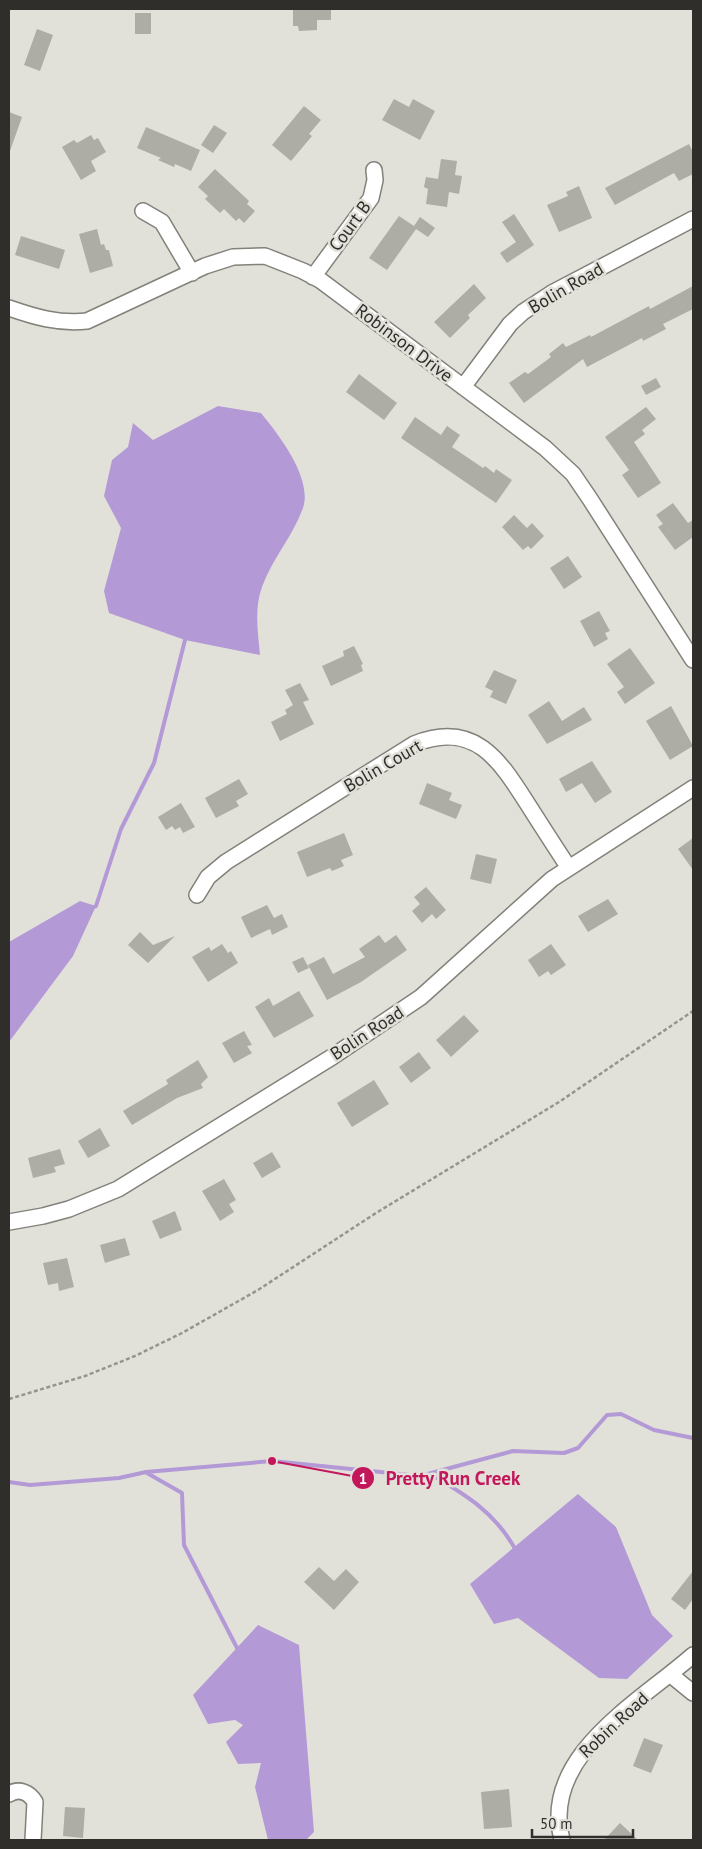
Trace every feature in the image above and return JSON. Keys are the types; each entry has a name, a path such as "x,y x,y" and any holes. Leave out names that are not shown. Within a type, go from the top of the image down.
{"street":[{"name":"Court B","path":"313,277 371,198 375,180 374,170"},
{"path":"144,211 162,222 192,273"},
{"name":"Bolin Road","path":"464,387 510,324 523,312 552,293 693,219"},
{"name":"Robinson Drive","path":"9,308 57,322 87,321 212,263 233,258 265,256 313,277 464,387 544,448 573,474 693,660"},
{"name":"Bolin Court","path":"197,895 208,877 226,862 414,744 436,737 468,741 481,747 499,761 569,868"},
{"name":"Bolin Road","path":"9,1222 44,1216 69,1209 118,1189 323,1062 421,997 517,908 552,879 693,788"},
{"name":"Robin Road","path":"562,1840 558,1824 560,1796 575,1760 622,1714 693,1655"},
{"path":"671,1675 693,1693"},
{"path":"9,1794 23,1792 28,1794 34,1802 33,1840"}],"path":[{"path":"9,1399 85,1376 135,1356 182,1333 258,1290 392,1202 559,1102 693,1011"}],"shaded area":[{"path":"218,406 261,413 292,457 303,483 305,496 303,508 294,528 266,577 260,595 257,621 260,655 185,640 109,613 104,591 121,528 104,496 112,460 128,447 133,423 153,440"},
{"path":"80,901 96,906 73,956 9,1042 9,942"},
{"path":"578,1494 616,1527 652,1615 673,1636 627,1679 599,1678 518,1618 494,1624 470,1584"},
{"path":"258,1625 299,1645 314,1832 306,1840 268,1840 255,1787 261,1763 238,1764 226,1742 243,1725 235,1720 208,1724 193,1695"}],"building":[{"path":"293,9 331,9 331,20 317,20 317,30 299,31 298,26 293,26"},
{"path":"135,13 151,13 151,34 135,34"},
{"path":"37,29 53,35 40,71 24,65"},
{"path":"394,99 409,107 413,99 435,111 420,140 382,120"},
{"path":"304,106 321,120 309,134 312,136 291,161 272,145"},
{"path":"9,112 22,117 10,151 9,151"},
{"path":"214,125 227,133 213,153 201,145"},
{"path":"146,127 200,150 191,171 175,164 174,167 158,160 161,158 137,148"},
{"path":"91,135 94,140 98,138 106,152 91,161 96,171 81,180 62,147 74,140 77,143"},
{"path":"689,144 693,152 693,174 679,181 674,173 615,205 605,188"},
{"path":"441,159 457,161 455,175 462,176 459,194 449,192 447,207 426,204 428,189 424,187 426,177 438,179"},
{"path":"215,169 249,201 247,204 255,211 244,223 239,218 236,221 224,209 220,213 205,199 208,196 198,187"},
{"path":"579,186 592,218 559,232 547,205 568,196 566,192"},
{"path":"514,214 534,245 507,263 500,253 516,242 502,222"},
{"path":"399,216 414,226 420,217 435,228 428,237 416,229 387,270 369,258"},
{"path":"97,229 101,245 104,244 106,250 109,250 113,266 90,273 79,234"},
{"path":"21,236 65,250 59,269 15,255"},
{"path":"474,284 486,298 468,315 470,318 450,338 434,322"},
{"path":"693,286 693,309 663,324 666,329 643,341 642,338 587,367 583,359 524,403 509,383 525,372 528,374 551,357 549,354 563,343 566,347 590,335 591,337 649,306 650,309"},
{"path":"359,374 397,403 384,420 346,392"},
{"path":"656,378 661,387 646,395 641,386"},
{"path":"646,407 656,419 642,430 645,434 634,442 661,483 638,498 622,475 629,470 605,437"},
{"path":"415,417 441,435 447,426 460,435 452,447 483,468 485,466 494,473 496,469 512,480 496,503 401,438"},
{"path":"673,503 688,523 693,520 693,537 675,550 658,527 663,524 656,515"},
{"path":"514,515 527,528 532,523 544,536 531,549 528,546 523,550 502,527"},
{"path":"568,556 582,577 564,589 550,568"},
{"path":"599,611 610,631 605,633 608,639 594,647 580,621"},
{"path":"354,646 363,664 361,665 363,671 331,686 322,666 344,656 343,651"},
{"path":"630,648 655,683 625,704 617,692 624,687 607,664"},
{"path":"494,670 517,680 506,704 490,697 493,691 485,687"},
{"path":"300,683 309,700 303,702 314,724 280,741 271,722 287,714 285,710 293,705 285,690"},
{"path":"549,701 562,721 584,707 592,720 547,744 528,715"},
{"path":"671,706 693,746 670,760 646,721"},
{"path":"592,761 612,792 595,803 582,783 566,792 559,779"},
{"path":"239,779 248,794 236,801 239,806 216,818 205,798"},
{"path":"427,783 452,793 449,800 462,805 456,819 419,804"},
{"path":"181,803 195,827 183,833 180,827 175,830 172,826 166,830 158,817"},
{"path":"344,833 353,855 341,860 344,866 332,871 330,868 307,877 297,852"},
{"path":"693,838 693,870 678,849"},
{"path":"476,854 497,859 491,884 470,879"},
{"path":"426,887 446,910 436,919 432,914 422,923 412,911 420,904 414,897"},
{"path":"608,899 618,914 588,932 578,916"},
{"path":"267,905 274,918 282,914 288,927 272,935 270,929 251,938 241,917"},
{"path":"140,932 153,945 175,936 148,963 128,945"},
{"path":"379,935 385,943 396,935 407,950 361,982 327,1000 308,965 324,957 333,974 365,957 359,949"},
{"path":"222,944 228,953 231,951 238,963 208,982 192,957 209,947 211,951"},
{"path":"551,944 566,965 551,975 548,971 539,977 528,960"},
{"path":"303,957 309,968 298,973 292,962"},
{"path":"299,991 314,1016 274,1038 255,1007 269,998 273,1006"},
{"path":"464,1015 479,1031 451,1057 436,1040"},
{"path":"244,1031 252,1045 247,1046 252,1053 234,1063 222,1043"},
{"path":"419,1052 431,1068 411,1083 399,1067"},
{"path":"198,1060 208,1077 201,1084 203,1088 177,1098 132,1125 123,1111 168,1084 166,1080"},
{"path":"374,1080 389,1104 352,1127 337,1103"},
{"path":"100,1128 110,1146 88,1158 78,1141"},
{"path":"60,1149 65,1164 54,1167 56,1172 33,1178 28,1158"},
{"path":"272,1152 281,1167 262,1178 253,1163"},
{"path":"224,1179 236,1200 229,1204 234,1212 220,1221 202,1191"},
{"path":"175,1211 182,1230 160,1239 152,1221"},
{"path":"125,1238 130,1255 105,1263 100,1245"},
{"path":"67,1258 74,1287 59,1291 58,1283 48,1285 43,1263"},
{"path":"319,1567 334,1581 346,1569 359,1582 334,1610 304,1582"},
{"path":"693,1571 693,1599 685,1610 671,1599"},
{"path":"644,1738 663,1745 651,1773 633,1766"},
{"path":"509,1789 512,1827 484,1829 481,1792"},
{"path":"65,1807 85,1808 83,1838 63,1836"},
{"path":"620,1823 638,1840 604,1840"}],"waterway":[{"path":"92,908 96,906 121,829 154,763 185,640"},
{"path":"9,1482 30,1485 119,1478 146,1472 272,1461 420,1476 513,1451 564,1453 578,1448 607,1415 621,1414 654,1430 693,1438"},
{"path":"147,1473 182,1493 184,1545 237,1648"},
{"path":"432,1475 478,1505 498,1524 514,1547"}],"place":[{"name":"Pretty Run Creek","path":"272,1461"}]}
